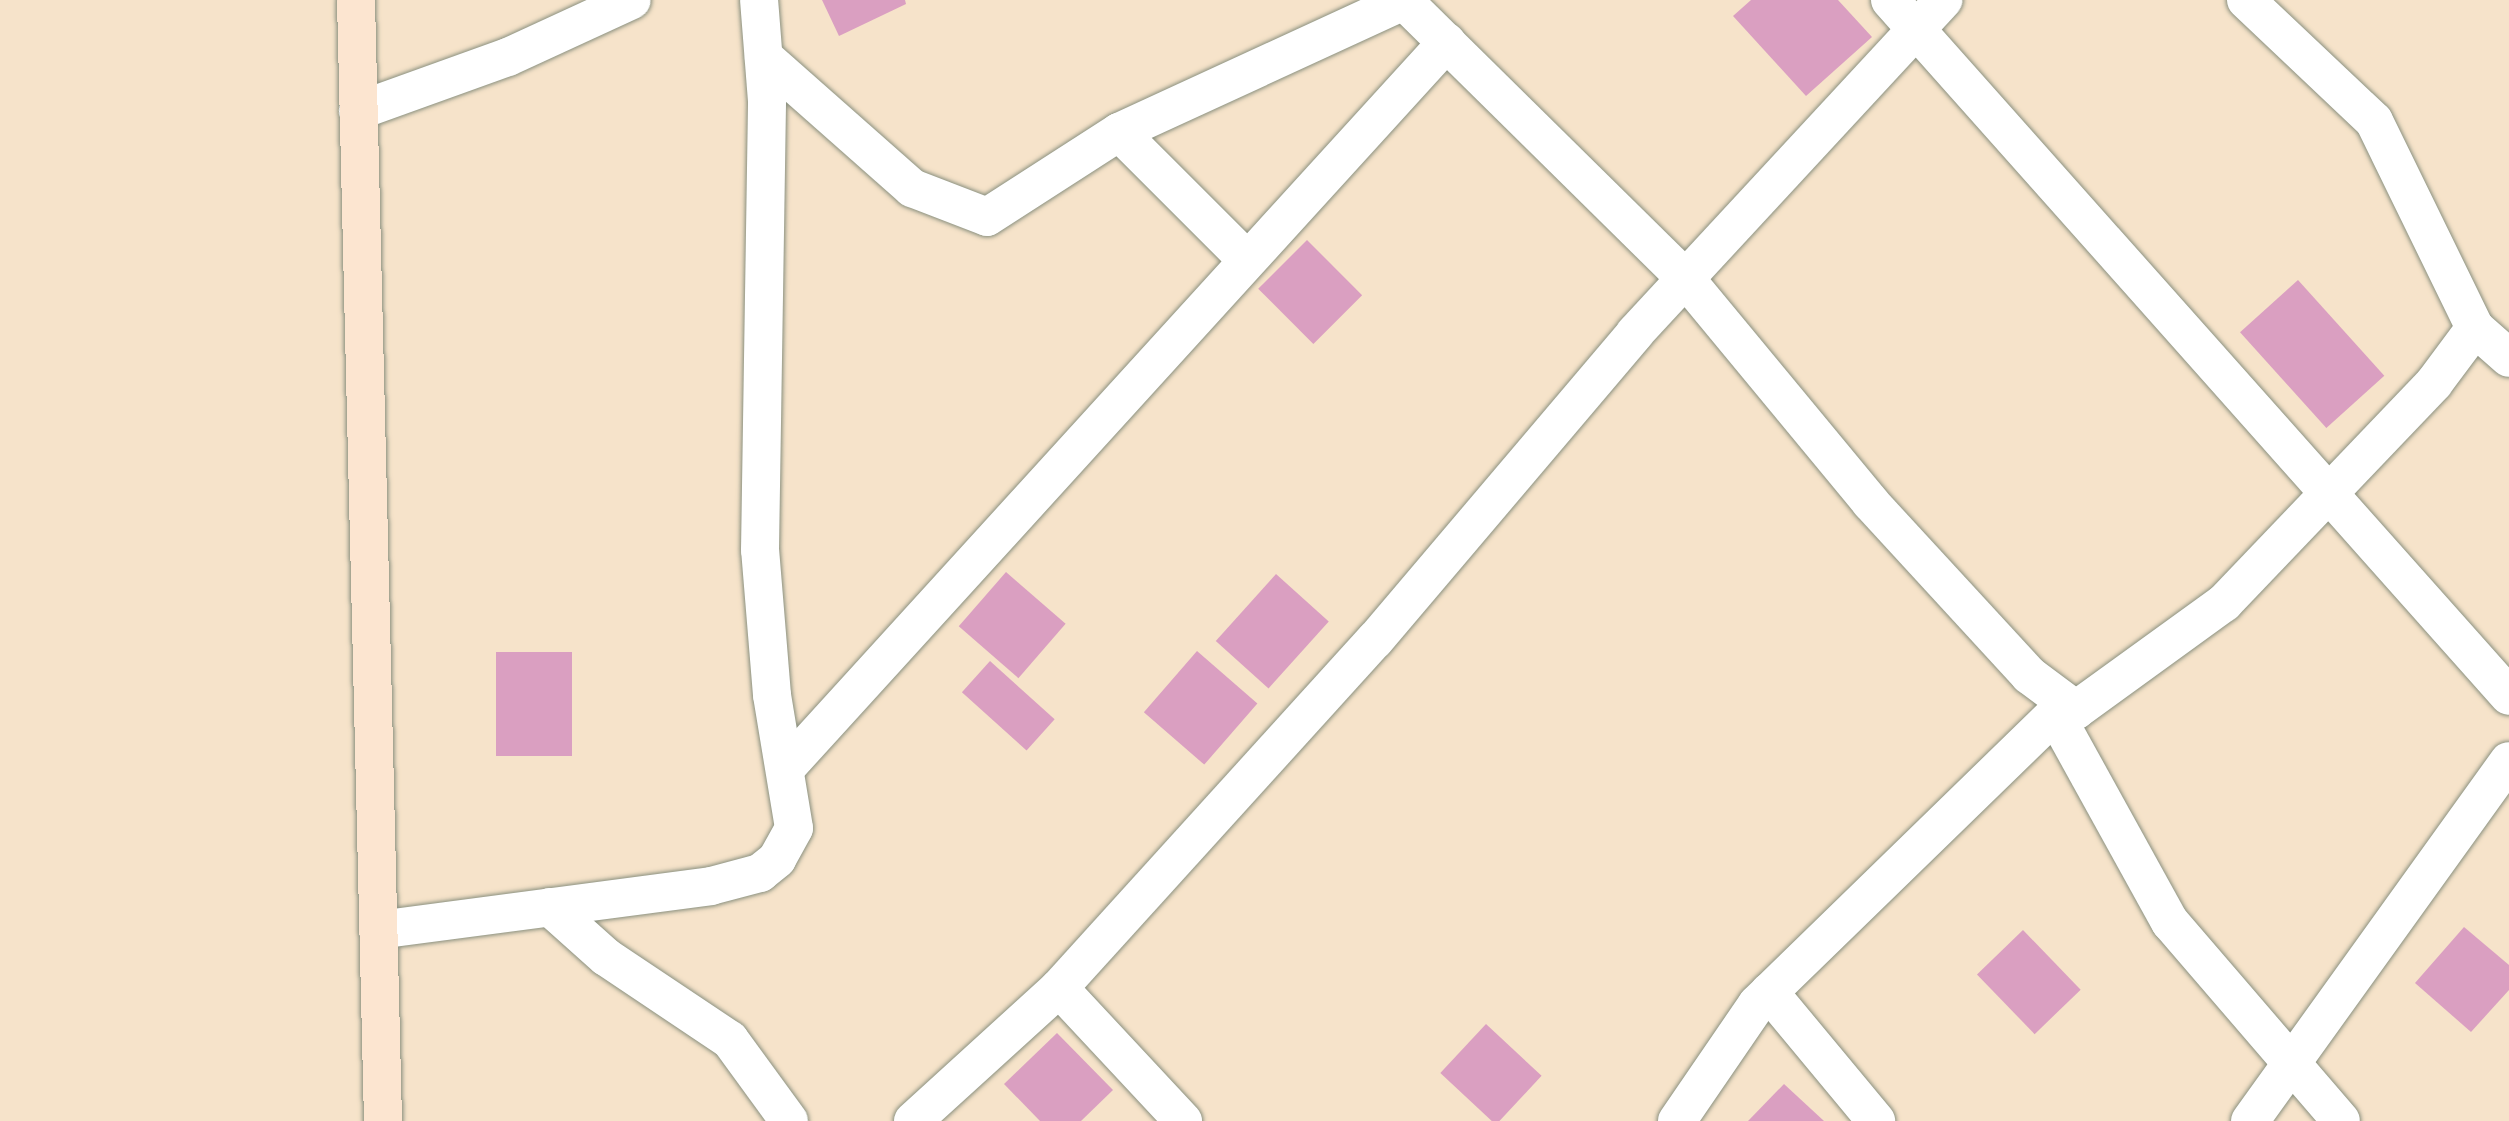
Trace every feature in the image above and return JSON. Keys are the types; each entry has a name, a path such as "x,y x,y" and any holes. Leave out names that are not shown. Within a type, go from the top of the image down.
{"street":[{"path":"356,0 383,1121"},
{"path":"358,111 508,57 632,0"},
{"path":"378,930 711,886 760,873 777,859 794,828 760,550 767,326 764,57 759,0"},
{"path":"764,57 912,188 987,216 1118,132 1404,0 1685,278 1870,502 2029,675 2076,710 2224,603 2434,383 2475,328"},
{"path":"1890,0 1912,32 2509,696"},
{"path":"914,1121 1059,988 1375,640 1685,278 1943,0"},
{"path":"2246,0 2374,121 2475,328 2509,358"},
{"path":"785,769 1447,42"},
{"path":"1118,132 1246,260"},
{"path":"1677,1121 1769,992 2055,714 2170,922 2341,1121"},
{"path":"2250,1121 2291,1060 2509,761"},
{"path":"550,907 606,957 730,1040 789,1121"},
{"path":"1059,988 1183,1121"},
{"path":"1769,992 1876,1121"}],"building":[{"path":"822,0 905,0 906,4 839,36"},
{"path":"1751,0 1838,0 1872,37 1806,96 1733,16"},
{"path":"1307,240 1362,295 1313,344 1258,289"},
{"path":"2298,280 2384,376 2326,428 2240,332"},
{"path":"1006,572 1066,624 1018,678 959,626"},
{"path":"1276,574 1329,622 1269,688 1216,641"},
{"path":"1197,651 1257,703 1204,765 1144,712"},
{"path":"496,652 572,652 572,756 496,756"},
{"path":"990,661 1055,719 1027,750 962,692"},
{"path":"2464,927 2509,965 2509,990 2471,1032 2415,983"},
{"path":"2023,930 2081,990 2035,1034 1977,974"},
{"path":"1486,1024 1542,1076 1499,1121 1492,1121 1440,1073"},
{"path":"1057,1033 1113,1090 1081,1121 1040,1121 1004,1084"},
{"path":"1784,1084 1824,1121 1748,1121"}]}
